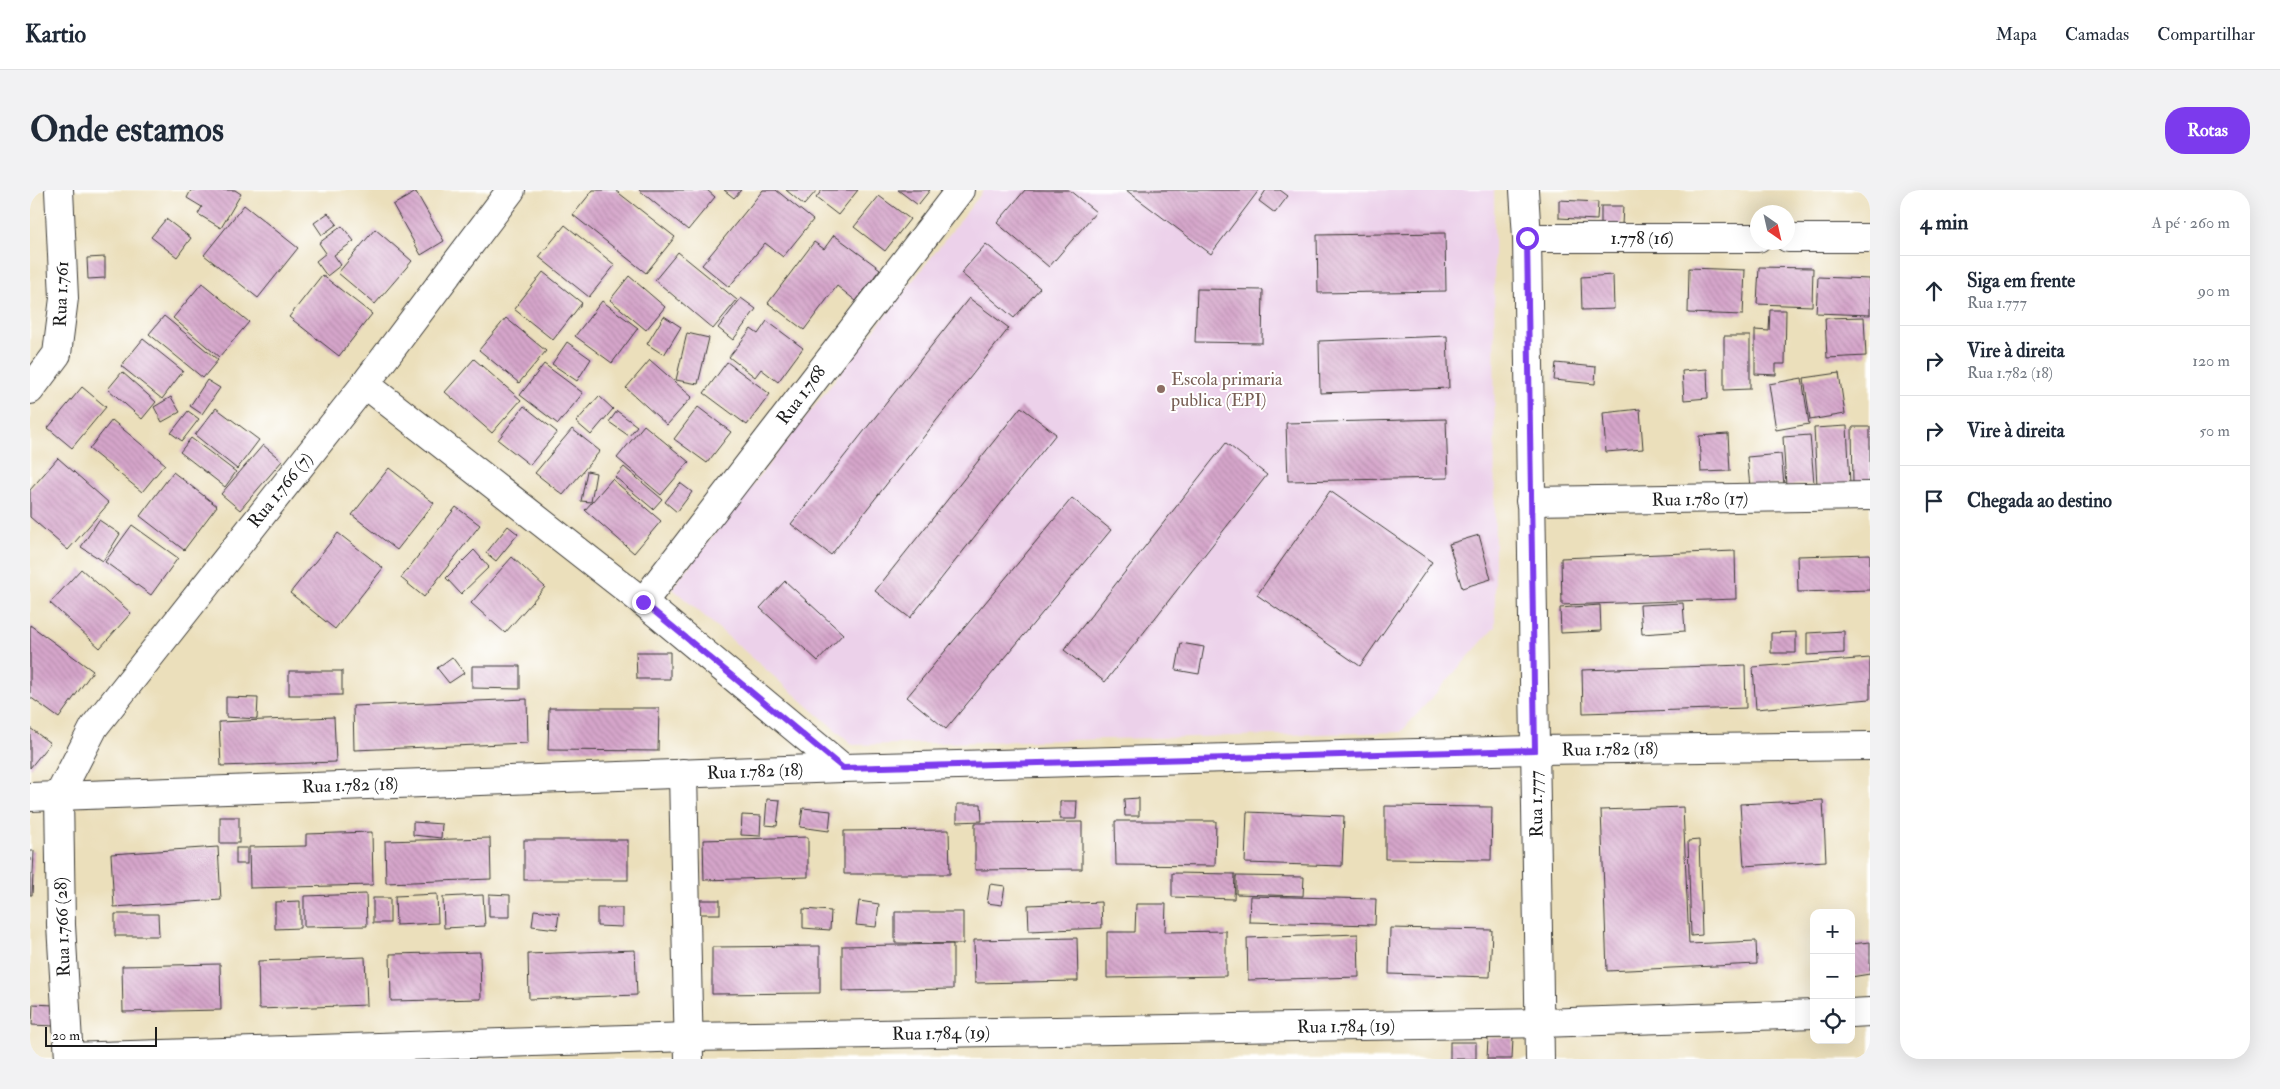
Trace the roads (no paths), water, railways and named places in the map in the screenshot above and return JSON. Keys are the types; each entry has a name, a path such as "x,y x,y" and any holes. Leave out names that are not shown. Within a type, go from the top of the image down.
{"street":[{"name":"Rua 1.761","path":"30,390 57,354 64,298 58,190"},
{"name":"Rua 1.766 (7)","path":"59,795 94,727 365,384 511,190"},
{"name":"Rua 1.768","path":"643,602 960,190"},
{"name":"Rua 1.777","path":"1524,190 1527,238 1530,501 1541,1023 1540,1059"},
{"name":"1.778 (16)","path":"1527,238 1750,238"},
{"path":"1795,238 1870,238"},
{"path":"365,384 643,602 843,768"},
{"name":"Rua 1.780 (17)","path":"1530,501 1870,496"},
{"name":"Rua 1.782 (18)","path":"30,797 843,768 1535,750 1870,746"},
{"path":"683,773 689,1048"},
{"name":"Rua 1.766 (28)","path":"59,795 61,925 69,1058"},
{"path":"1855,1013 1870,1012"},
{"name":"Rua 1.784 (19)","path":"69,1058 689,1048 1810,1014"}],"place":[{"name":"Escola primaria publica (EPI)","path":"1161,389"}]}
